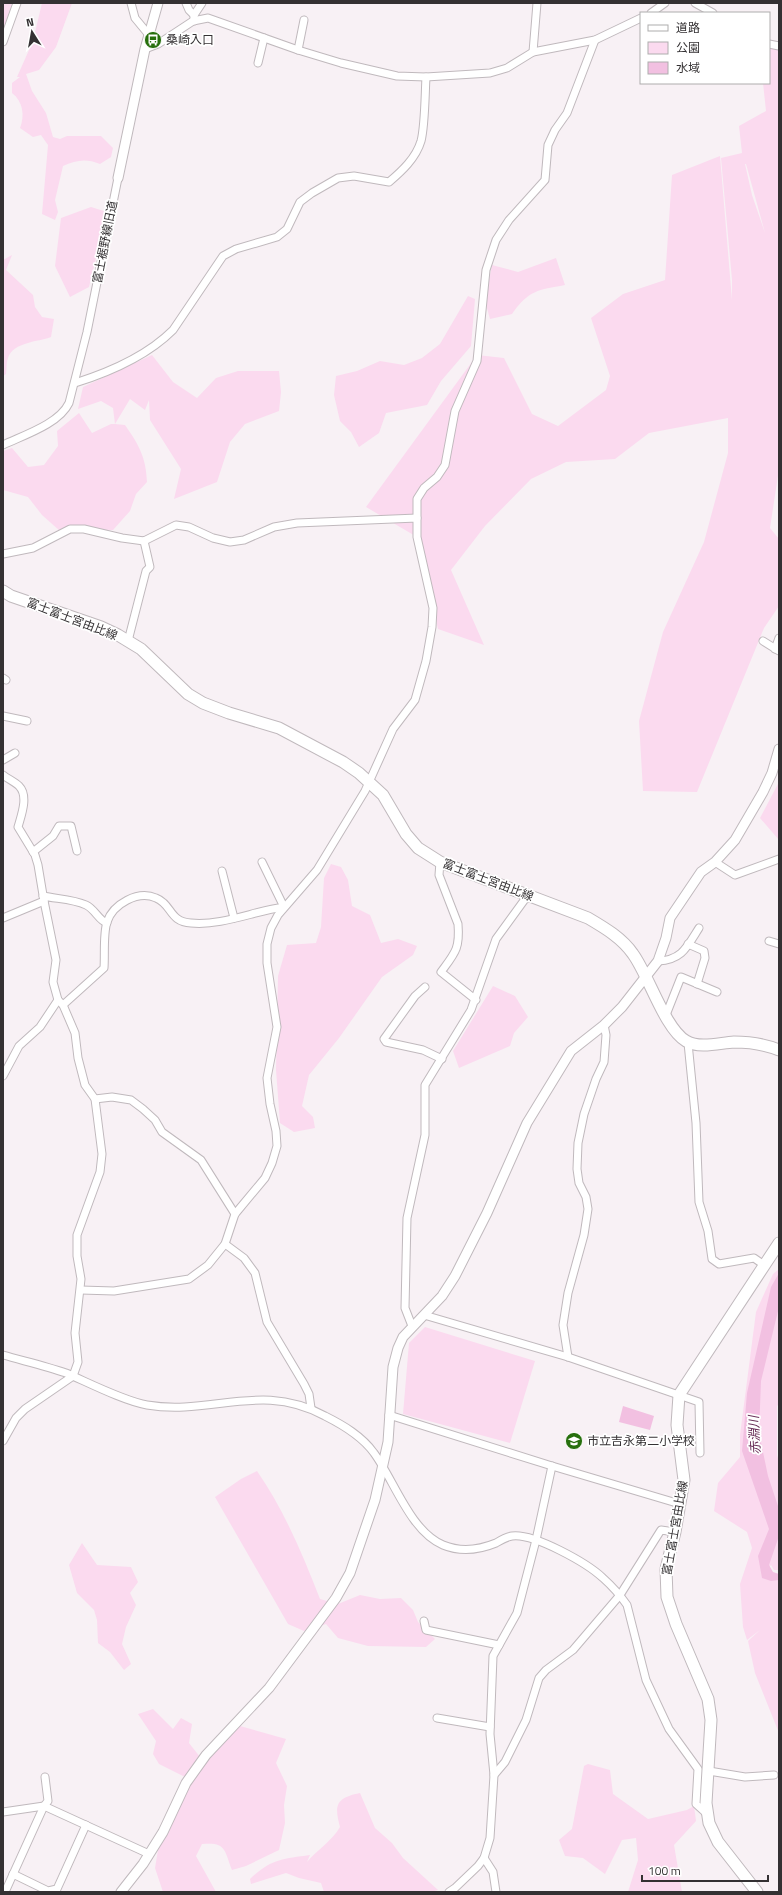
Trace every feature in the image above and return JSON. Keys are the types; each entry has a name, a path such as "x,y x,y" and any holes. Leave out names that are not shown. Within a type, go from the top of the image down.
{"main road":[{"name":"富士富士宮由比線","path":"3,591 11,596 101,627 128,640 146,653 188,694 204,703 229,713 274,726 295,735 343,762 359,773 383,795 410,839 418,848 440,862 588,918 617,936 633,953 647,976 666,1015 680,1037 688,1043"},
{"path":"688,1043 709,1045 749,1042 766,1044 779,1050"},
{"name":"富士富士宮由比線","path":"758,1892 718,1842 709,1823 707,1814 711,1720 708,1699 674,1618 666,1590 666,1569 675,1532 684,1480 676,1424 679,1395 779,1243"}],"street":[{"path":"3,42 17,3"},
{"path":"131,3 134,18 149,35"},
{"name":"富士裾野線旧道","path":"3,445 55,419 64,412 70,403 106,240 145,49 158,3"},
{"path":"186,3 194,18"},
{"path":"145,49 158,44 194,18 202,3"},
{"path":"533,52 538,3"},
{"path":"652,12 665,3"},
{"path":"695,3 711,12"},
{"path":"194,18 208,18 298,50 375,72 397,76 426,77 490,74 506,68 533,52 595,40 640,18"},
{"path":"298,50 304,20"},
{"path":"258,63 264,38"},
{"path":"81,1290 114,1291 189,1279 208,1265 225,1244 235,1214 265,1178 272,1163 277,1146 267,1078 277,1027 267,963 267,944 271,928 284,907 317,870 369,782 393,729 415,700 422,677 432,627 433,608 417,536 417,499 424,488 437,477 445,465 455,411 477,361 486,270 496,240 509,220 545,180 548,145 555,130 567,113 595,40"},
{"path":"75,383 93,377 144,353 163,340 173,330 223,256 236,249 277,237 287,229 300,202 312,193 338,178 354,176 389,182 402,171 415,155 421,141 426,77"},
{"path":"3,554 33,548 70,529 84,529 122,538 144,541 176,525 189,527 213,538 230,542 244,540 274,527 297,523 417,518"},
{"path":"128,640 146,571 150,567 144,541"},
{"path":"763,641 777,650 779,638"},
{"path":"3,716 27,721"},
{"path":"121,1892 163,1832 186,1783 206,1755 269,1688 336,1598 352,1565 375,1500 388,1442 393,1367 398,1348 403,1337 442,1296 455,1276 487,1212 527,1123 571,1052 604,1025 622,1007 658,961 666,938 670,918 701,872 714,862 735,840 763,792 772,773 779,750"},
{"path":"3,760 15,753"},
{"path":"3,775 19,786 23,792 23,808 18,827 33,852 38,865 56,960 53,982 60,1002 75,1033 78,1058 85,1085 95,1099 102,1154 100,1172 77,1235 77,1256 81,1279 81,1290 75,1333 78,1362 73,1376 25,1409 16,1418 3,1442"},
{"path":"33,852 53,836 59,826 66,825 71,826 77,851"},
{"path":"714,862 734,875 779,859"},
{"path":"262,862 284,907"},
{"path":"440,862 439,875 458,924 459,932 456,951 441,972 476,1000"},
{"path":"222,871 234,918"},
{"path":"3,1076 19,1046 40,1028 60,1002 104,968 107,923 120,906 132,897 141,895 156,898 166,904 172,915 182,922 192,924 234,918 284,907"},
{"path":"412,1326 405,1308 407,1218 425,1134 425,1085 442,1059 476,1000 484,970 496,940 528,895"},
{"path":"3,918 44,899 87,905 95,911 104,922 107,923"},
{"path":"658,961 670,960 683,952 699,928"},
{"path":"769,941 779,944"},
{"path":"688,944 704,951 705,958 696,984"},
{"path":"666,1015 681,977 717,992"},
{"path":"425,986 415,996 384,1039 386,1042 423,1050 442,1059"},
{"path":"568,1357 563,1325 568,1293 584,1235 588,1209 586,1197 579,1183 577,1169 578,1143 584,1114 596,1079 604,1062 606,1035 604,1025"},
{"path":"688,1043 696,1123 699,1202 708,1231 712,1259 719,1264 754,1258 764,1265"},
{"path":"95,1099 112,1097 131,1100 144,1109 162,1132 200,1160 235,1214"},
{"path":"225,1244 244,1258 255,1273 267,1322 304,1384 309,1394 311,1408"},
{"path":"424,1315 568,1357 699,1402 700,1453"},
{"path":"3,1356 73,1376 144,1404 162,1407 181,1407 257,1399 272,1399 297,1403 311,1408 341,1425 362,1440 373,1451 417,1523 426,1533 441,1544 451,1547 471,1549 482,1547 510,1536 522,1535 571,1557 602,1577 620,1595 627,1605 646,1680 669,1729 698,1769 696,1804 707,1814"},
{"path":"389,1415 680,1504"},
{"path":"449,1892 478,1866 484,1858 490,1838 494,1775 490,1727 493,1656 517,1613 536,1540 552,1466"},
{"path":"494,1775 505,1762 526,1720 540,1678 546,1670 573,1650 620,1595 662,1530 675,1532"},
{"path":"424,1621 426,1630 499,1645"},
{"path":"438,1718 490,1727"},
{"path":"709,1771 745,1777 774,1775"},
{"path":"5,1892 44,1806 48,1801 45,1777"},
{"path":"3,1812 44,1806 149,1854"},
{"path":"13,1874 48,1891 57,1889 86,1825"},
{"path":"484,1858 493,1872 496,1892"}],"green space":[{"path":"3,3 12,3 3,30"},
{"path":"42,3 72,3 56,47 39,70 26,74 32,91 46,113 53,137 60,139 67,136 101,136 113,148 111,157 100,164 81,160 63,166 55,200 58,212 55,220 42,214 48,145 41,135 33,137 20,128 23,114 21,104 12,93 12,83 20,77 17,77 33,41"},
{"path":"770,48 779,50 779,469 770,528 779,539 779,606 764,628 697,792 643,791 639,721 663,632 704,542 728,453 728,418 649,433 615,459 566,462 531,479 485,526 451,570 484,645 438,629 417,537 366,507 477,355 504,358 532,414 558,426 606,390 610,376 591,318 623,294 665,280 672,175 720,156 732,300 732,280 721,158 742,153 739,126 766,111 763,84 770,84","holes":["745,164 746,164 765,233 752,195"]},
{"path":"91,207 107,212 89,287 70,297 55,266 61,218"},
{"path":"12,255 6,270 33,295 35,307 42,317 54,319 51,337 26,343 15,349 8,358 6,374 3,376 3,260"},
{"path":"556,258 565,285 535,292 524,300 512,314 490,319 485,301 492,265 518,272"},
{"path":"468,296 475,299 471,346 441,381 427,405 386,413 379,433 359,447 351,432 340,421 334,395 336,376 357,371 380,361 404,365 422,358 440,344"},
{"path":"152,355 173,382 197,398 216,378 238,371 279,371 281,392 279,411 245,424 230,442 217,482 174,499 181,469 150,420 149,400 145,410 130,399 115,424 113,408 101,401 78,409 83,387"},
{"path":"79,413 92,433 111,424 125,425 141,452 145,465 147,482 136,494 130,511 113,530 77,529 60,531 42,515 28,497 3,490 3,451 12,448 28,467 44,465 58,446 57,431"},
{"path":"779,782 779,840 760,818"},
{"path":"331,864 341,867 348,880 352,906 370,915 381,943 398,939 417,946 413,955 382,977 339,1038 309,1075 302,1106 313,1117 315,1128 294,1132 280,1123 276,1070 278,976 287,945 316,943 321,927 324,878"},
{"path":"493,986 515,996 528,1017 514,1033 510,1046 459,1068 453,1051"},
{"path":"779,1269 779,1404 777,1406 777,1455 779,1462 779,1570 774,1570 771,1565 766,1571 779,1575 779,1733 755,1673 748,1641 760,1630 747,1640 743,1627 740,1584 752,1548 747,1532 714,1511 718,1483 740,1457 740,1435 756,1312 773,1274"},
{"path":"425,1327 535,1361 510,1443 403,1414 409,1343"},
{"path":"257,1471 276,1501 292,1533 320,1599 338,1604 360,1595 380,1599 401,1598 413,1610 418,1622 435,1639 426,1647 368,1646 338,1638 326,1624 304,1631 288,1624 215,1497 241,1479"},
{"path":"82,1543 97,1565 131,1567 138,1582 130,1593 136,1605 126,1627 122,1644 131,1664 124,1670 110,1652 98,1643 97,1620 94,1610 77,1593 69,1565"},
{"path":"153,1709 173,1729 181,1718 192,1724 189,1743 204,1762 229,1735 240,1726 286,1739 276,1763 287,1786 284,1805 285,1823 279,1850 246,1866 232,1870 223,1848 216,1844 202,1844 196,1856 216,1892 163,1892 155,1868 158,1850 191,1780 159,1764 153,1754 156,1741 138,1714"},
{"path":"588,1764 610,1770 613,1794 648,1819 687,1810 694,1806 696,1821 674,1845 682,1892 628,1892 638,1860 636,1838 622,1840 605,1874 583,1858 565,1856 559,1840 572,1829 584,1766"},
{"path":"360,1793 375,1828 392,1843 403,1858 438,1890 431,1892 324,1892 321,1883 299,1878 286,1873 251,1884 250,1879 257,1872 277,1861 310,1855 307,1862 333,1837 340,1827 337,1808 342,1800 346,1797"}],"water":[{"name":"赤淵川","path":"779,1273 779,1307 761,1381 759,1433 768,1476 779,1509 779,1536 769,1565 773,1572 779,1574 779,1580 771,1581 762,1578 758,1556 769,1529 742,1451 747,1393 771,1287"},
{"path":"623,1406 654,1416 650,1430 619,1422"}],"place":[{"name":"桑崎入口","path":"153,40"},
{"name":"市立吉永第二小学校","path":"574,1441"}]}
